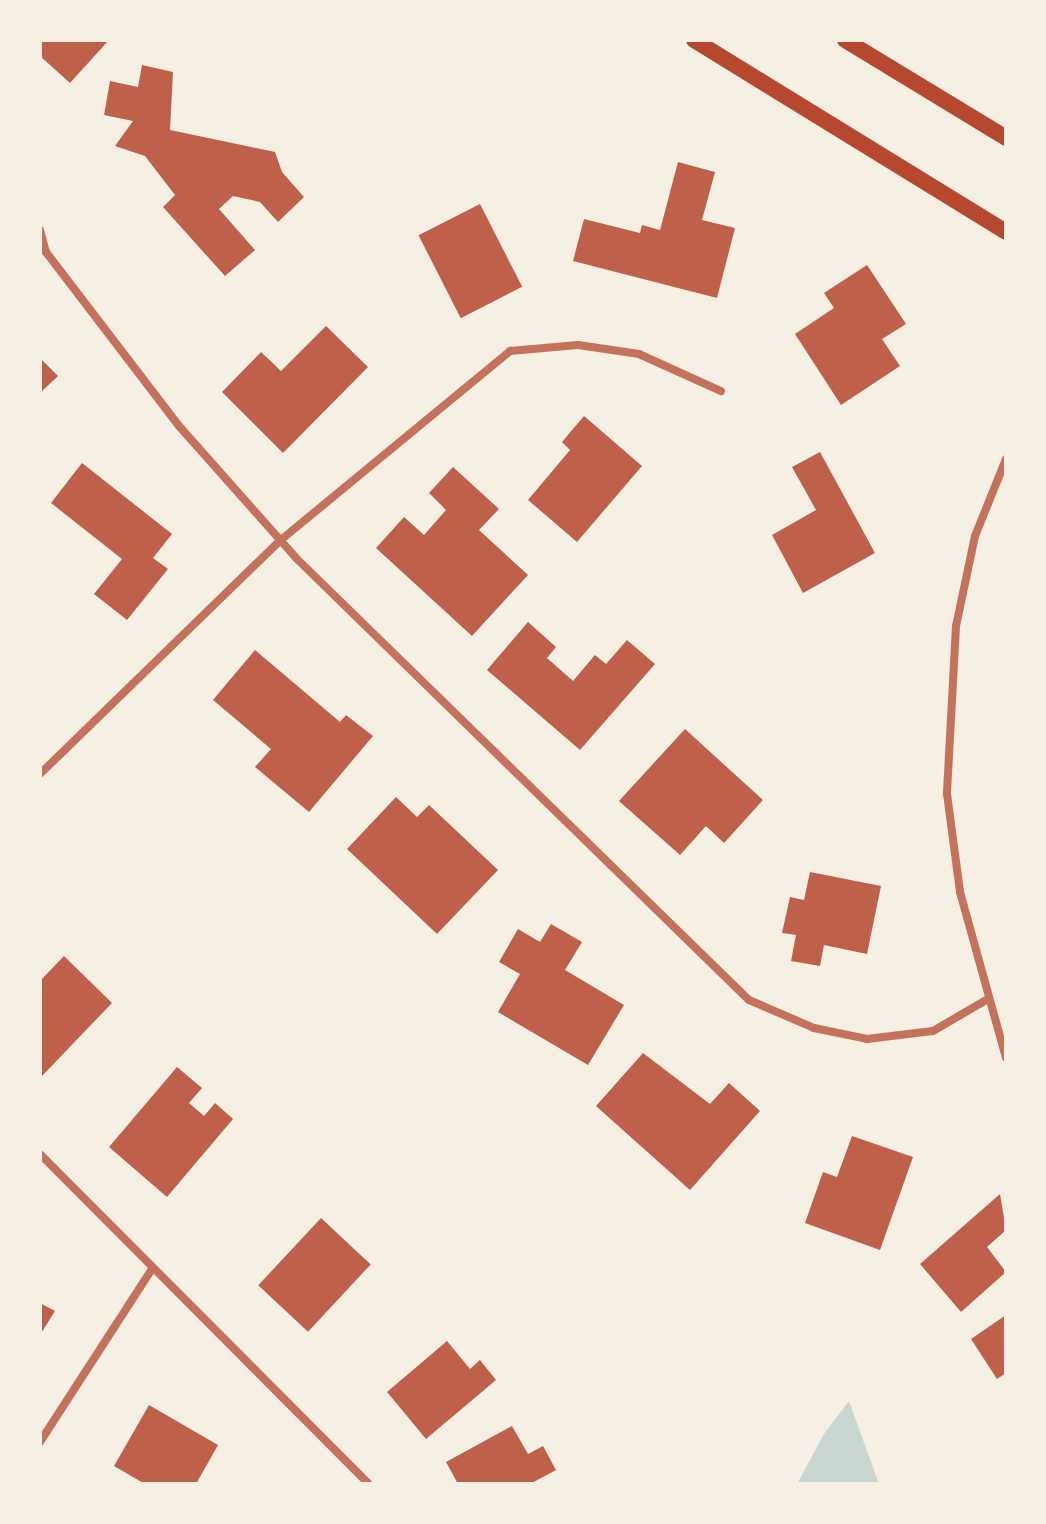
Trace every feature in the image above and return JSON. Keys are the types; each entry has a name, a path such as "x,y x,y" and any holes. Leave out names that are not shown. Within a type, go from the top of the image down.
{"main road":[{"path":"694,40 1006,232"},
{"path":"845,40 1006,138"}],"street":[{"path":"40,230 43,251 179,426 282,539 749,1000 814,1028 867,1039 933,1031 988,999"},
{"path":"40,774 282,539 510,351 578,345 639,354 721,391"},
{"path":"1006,459 975,536 948,701 947,794 960,892 1006,1058"},
{"path":"40,1154 152,1269 333,1440 369,1484"},
{"path":"40,1442 152,1269"}],"shaded area":[{"path":"849,1401 879,1484 797,1484 824,1434"}],"building":[{"path":"40,40 109,40 70,83 40,56"},
{"path":"142,65 173,72 170,130 275,152 282,172 304,197 278,222 260,202 233,196 219,209 255,250 225,276 163,207 175,195 145,156 115,146 133,121 104,115 110,81 138,87"},
{"path":"678,162 715,172 702,220 735,228 717,298 573,261 584,219 640,233 642,225 660,230"},
{"path":"480,204 522,287 461,318 419,235"},
{"path":"867,265 906,324 882,339 900,366 841,405 795,334 834,308 824,293"},
{"path":"326,326 368,367 283,453 222,392 261,352 281,371"},
{"path":"40,358 58,376 40,393"},
{"path":"584,416 642,466 577,542 528,500 570,450 562,442"},
{"path":"820,452 875,553 803,593 772,535 816,510 792,467"},
{"path":"82,463 172,534 153,558 168,569 127,620 94,594 122,559 51,503"},
{"path":"453,467 499,509 479,530 528,575 472,636 376,548 404,517 424,535 446,510 429,493"},
{"path":"528,622 556,647 547,658 573,681 595,655 606,664 627,640 655,664 580,750 487,670"},
{"path":"255,650 340,722 346,715 373,736 309,812 255,767 271,749 213,700"},
{"path":"685,729 763,800 724,843 706,826 680,855 619,801"},
{"path":"396,797 417,817 429,805 498,870 437,934 347,849"},
{"path":"810,872 881,886 867,954 824,945 820,966 791,961 796,935 782,933 790,897 804,900"},
{"path":"551,924 582,942 565,970 624,1005 588,1065 498,1012 520,974 499,962 518,929 540,942"},
{"path":"64,956 112,1003 42,1076 40,981"},
{"path":"643,1053 710,1104 729,1083 760,1111 690,1190 596,1106"},
{"path":"177,1067 202,1088 189,1103 204,1116 215,1103 233,1119 167,1197 109,1147"},
{"path":"852,1136 913,1157 880,1250 805,1223 823,1172 837,1177"},
{"path":"1000,1194 1006,1230 987,1247 1006,1272 961,1312 920,1264"},
{"path":"321,1218 371,1264 308,1332 258,1285"},
{"path":"40,1303 55,1311 40,1335"},
{"path":"1006,1315 1006,1373 997,1379 971,1339"},
{"path":"447,1341 470,1369 480,1360 496,1380 426,1439 387,1392"},
{"path":"149,1405 218,1445 196,1484 145,1484 114,1466"},
{"path":"512,1426 528,1454 543,1446 556,1470 530,1484 458,1484 446,1462"}]}
